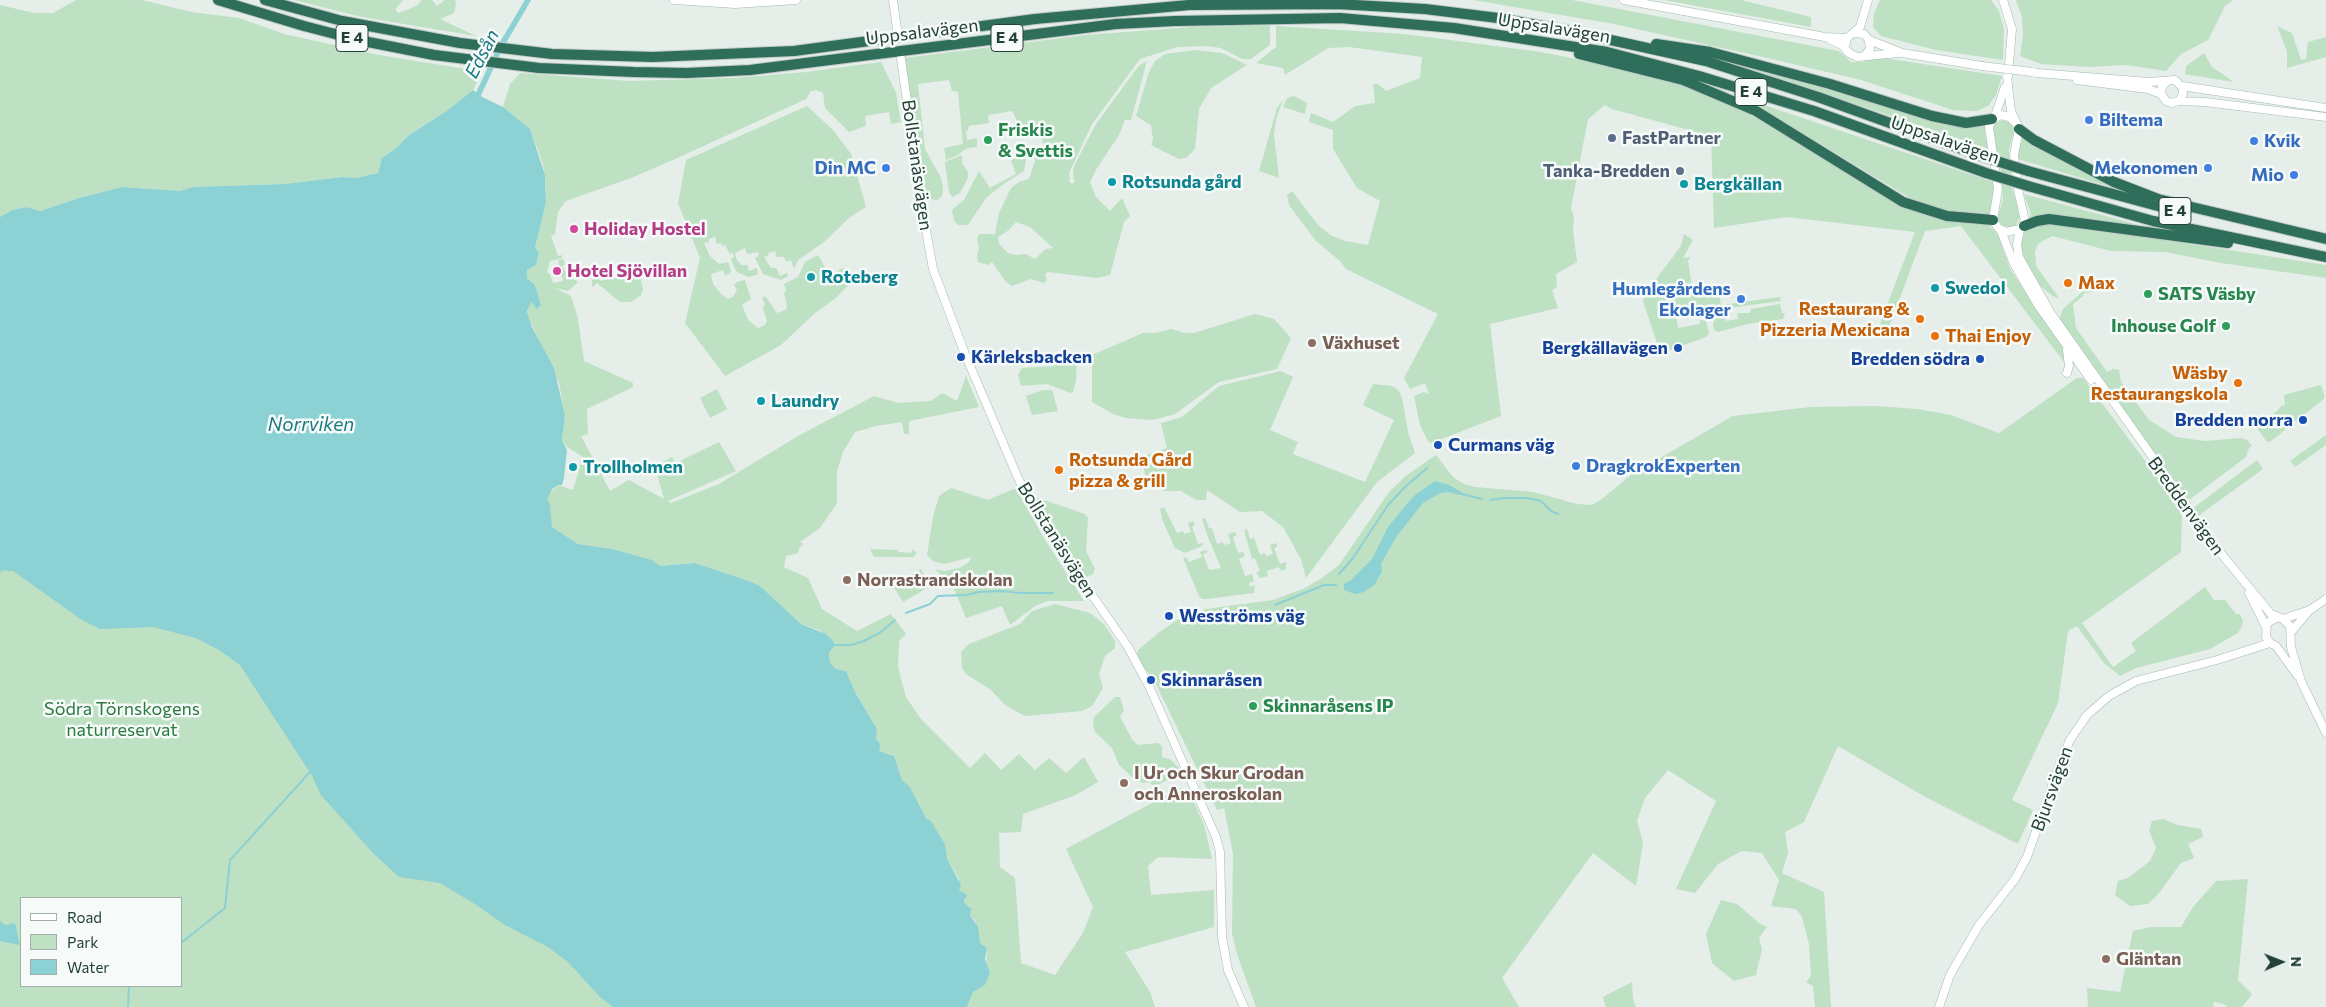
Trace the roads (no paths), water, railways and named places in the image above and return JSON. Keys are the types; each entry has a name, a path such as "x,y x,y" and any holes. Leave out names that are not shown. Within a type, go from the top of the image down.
{"highway":[{"name":"Uppsalavägen","path":"218,0 358,40 489,63 634,72 687,73 750,70 1116,24 1234,18 1340,18 1454,28 1606,52 1699,76 1814,112 1986,173 2152,222 2323,257"},
{"name":"Uppsalavägen","path":"265,0 399,33 497,48 552,54 653,57 794,51 1100,12 1189,5 1337,4 1425,9 1498,18 1570,31 1706,61 1818,97 2028,171 2155,207 2254,228 2326,239"},
{"path":"1570,31 1710,52 1830,84 1932,116 1966,123 1994,117"},
{"path":"1510,36 1683,80 1756,111 1903,202 1947,216 1993,220"},
{"path":"2018,126 2034,140 2114,182 2158,199 2326,239"},
{"path":"2022,228 2037,221 2064,221 2323,257"}],"street":[{"path":"674,0 735,4 796,0"},
{"path":"894,0 897,29"},
{"path":"1624,0 1824,37 1842,45 1852,56 1902,53 2148,89 2161,94 2168,102 2205,102 2326,117"},
{"path":"1846,50 1851,35 1860,27 1863,11 1868,0"},
{"path":"1993,220 1998,189 1989,127 2007,77 2012,28 2003,0"},
{"path":"1863,11 1870,48 1865,55"},
{"path":"1824,37 1864,34 1868,38 1902,53"},
{"name":"Bollstanäsvägen","path":"901,59 933,269 965,354 1018,478 1048,531 1128,648 1149,686 1216,837 1220,852 1222,937 1228,970 1244,1007"},
{"path":"2034,73 2166,82 2175,80 2182,86 2326,108"},
{"path":"2007,77 2010,103 2018,126"},
{"path":"2161,94 2162,87 2166,82"},
{"path":"2179,101 2183,94 2182,86"},
{"path":"1994,117 2009,117 2018,126"},
{"name":"Breddenvägen","path":"2018,126 2014,155 2019,194 2025,216 2018,245 2019,257 2035,288 2130,428"},
{"name":"Breddenvägen","path":"1993,220 2001,230 2014,264 2038,305 2064,341 2243,583 2272,614 2281,618 2290,626 2292,631 2290,640 2301,681 2326,733"},
{"path":"2001,230 2011,232 2022,228"},
{"path":"2064,341 2070,366 2067,373"},
{"name":"Breddenvägen","path":"2243,583 2273,645 2301,681"},
{"path":"2292,631 2310,610 2326,599"},
{"path":"2265,630 2270,620 2310,610"},
{"name":"Bjursvägen","path":"1939,1007 1950,975 1979,925 2015,879 2027,857 2060,763 2070,740 2087,714 2108,696 2136,681 2217,660 2237,652 2259,639 2265,630"},
{"path":"2273,645 2285,644 2290,640"},
{"name":"Bjursvägen","path":"2237,652 2273,645"}],"water":[{"name":"Norrviken","path":"473,90 482,97 503,107 530,129 545,175 546,202 535,248 539,252 536,265 527,270 527,278 535,285 541,305 537,309 531,302 527,312 532,327 554,368 565,415 562,440 567,450 564,478 562,485 552,489 547,499 550,504 552,527 578,544 613,549 652,560 660,566 695,563 749,581 760,586 801,624 826,634 834,642 835,645 829,653 830,663 836,669 846,671 856,694 877,729 876,739 880,744 879,751 894,756 902,780 910,787 927,819 931,821 945,845 947,859 961,885 959,891 967,896 964,903 972,909 970,915 978,927 980,943 987,948 985,959 990,973 985,985 973,992 967,1007 613,1007 601,998 568,962 548,947 505,925 440,883 399,877 373,853 320,794 312,776 240,665 219,650 196,638 153,627 100,629 82,620 13,571 3,570 0,572 0,217 12,210 27,207 40,211 79,198 122,187 180,191 193,187 285,184 342,177 356,178 378,173 382,158 395,149 409,135 448,110"},
{"path":"1435,481 1449,485 1461,492 1459,495 1448,492 1440,493 1423,503 1396,537 1381,564 1382,571 1375,584 1364,592 1355,594 1344,590 1344,584 1350,581 1372,559 1388,527 1406,505 1415,495"},
{"path":"0,921 5,925 15,923 20,945 0,941"}],"waterway":[{"name":"Edsån","path":"478,95 501,46 528,0"},
{"path":"1339,574 1353,558 1388,505 1427,468"},
{"path":"1458,493 1482,499"},
{"path":"1490,500 1527,498 1541,501 1551,511 1558,514"},
{"path":"1275,605 1324,585 1336,585"},
{"path":"906,613 930,604 938,596 1001,591 1053,593"},
{"path":"835,645 851,645 864,641 881,632 895,620"},
{"path":"182,942 225,908 230,860 310,772"},
{"path":"128,1007 129,987"}],"place":[{"name":"Biltema","path":"2089,120"},
{"name":"FastPartner","path":"1612,138"},
{"name":"Friskis & Svettis","path":"988,140"},
{"name":"Kvik","path":"2254,141"},
{"name":"Din MC","path":"886,168"},
{"name":"Mekonomen","path":"2208,168"},
{"name":"Tanka-Bredden","path":"1680,171"},
{"name":"Mio","path":"2294,175"},
{"name":"Rotsunda gård","path":"1112,182"},
{"name":"Bergkällan","path":"1684,184"},
{"name":"Holiday Hostel","path":"574,229"},
{"name":"Hotel Sjövillan","path":"557,271"},
{"name":"Roteberg","path":"811,277"},
{"name":"Max","path":"2068,283"},
{"name":"Swedol","path":"1935,288"},
{"name":"SATS Väsby","path":"2148,294"},
{"name":"Humlegårdens Ekolager","path":"1741,299"},
{"name":"Restaurang & Pizzeria Mexicana","path":"1920,319"},
{"name":"Inhouse Golf","path":"2226,326"},
{"name":"Thai Enjoy","path":"1935,336"},
{"name":"Växhuset","path":"1312,343"},
{"name":"Bergkällavägen","path":"1678,348"},
{"name":"Kärleksbacken","path":"961,357"},
{"name":"Bredden södra","path":"1980,359"},
{"name":"Wäsby Restaurangskola","path":"2238,383"},
{"name":"Laundry","path":"761,401"},
{"name":"Bredden norra","path":"2303,420"},
{"name":"Curmans väg","path":"1438,445"},
{"name":"DragkrokExperten","path":"1576,466"},
{"name":"Trollholmen","path":"573,467"},
{"name":"Rotsunda Gård pizza & grill","path":"1059,470"},
{"name":"Norrastrandskolan","path":"847,580"},
{"name":"Wesströms väg","path":"1169,616"},
{"name":"Skinnaråsen","path":"1151,680"},
{"name":"Skinnaråsens IP","path":"1253,706"},
{"name":"I Ur och Skur Grodan och Anneroskolan","path":"1124,783"},
{"name":"Gläntan","path":"2106,959"}],"park label":[{"name":"Södra Törnskogens naturreservat","path":"122,720"}]}
